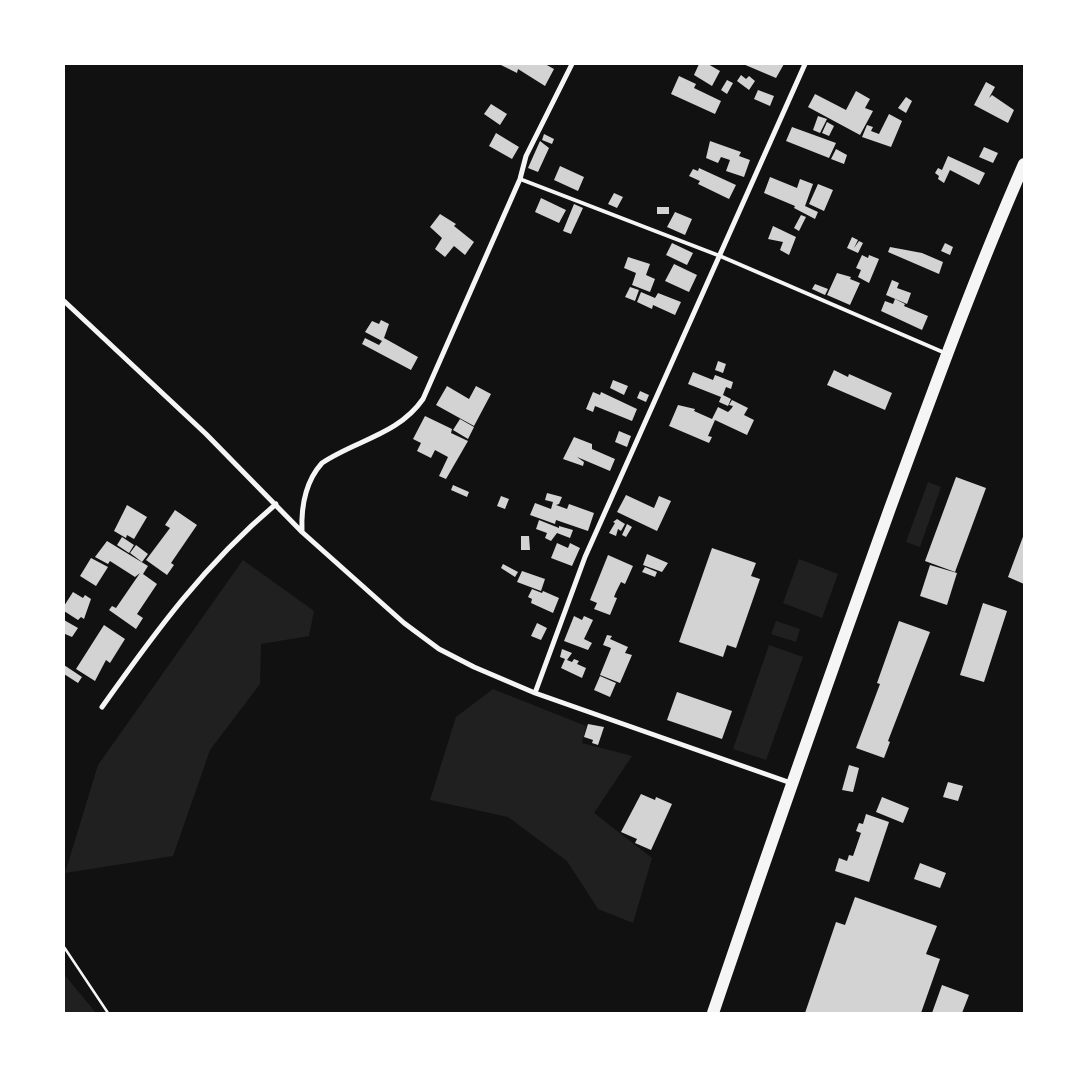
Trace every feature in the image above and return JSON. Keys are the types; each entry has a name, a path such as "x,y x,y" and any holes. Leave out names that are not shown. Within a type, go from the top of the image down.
{"main road":[{"path":"713,1013 792,784 947,354 992,236 1024,164"}],"street":[{"path":"302,532 302,512 306,489 315,470 322,463 391,429 416,409 423,399 520,179 526,156 572,64"},
{"path":"535,693 586,558 805,64"},
{"path":"64,301 179,408 302,532 404,623 438,649 474,667 535,693 792,784"},
{"path":"102,707 139,655 203,574 242,533 276,504"}],"lane":[{"path":"520,179 720,256 947,354"}],"path":[{"path":"64,947 108,1013"}],"shaded area":[{"path":"928,482 941,487 920,547 906,542"},
{"path":"799,559 838,574 822,618 783,603"},
{"path":"243,560 314,611 309,636 261,644 260,684 210,750 173,856 65,873 98,765"},
{"path":"776,621 800,629 796,642 771,634"},
{"path":"769,645 803,657 766,760 733,749"},
{"path":"493,689 586,726 582,743 632,756 594,813 652,858 633,923 598,909 567,861 508,817 430,800 456,717"},
{"path":"64,974 96,1013 64,1013"}],"building":[{"path":"499,64 545,64 554,69 545,86 518,69 517,73"},
{"path":"699,64 708,64 720,71 712,86 694,75"},
{"path":"743,64 784,64 776,78"},
{"path":"741,75 746,79 749,76 755,81 749,90 737,81"},
{"path":"679,76 696,84 694,88 721,101 715,114 671,94"},
{"path":"727,80 733,83 727,94 721,90"},
{"path":"986,82 995,87 989,98 992,95 1014,110 1008,123 974,105"},
{"path":"758,90 774,96 770,106 754,99"},
{"path":"856,91 870,99 865,108 873,111 860,135 808,107 815,94 846,110"},
{"path":"906,97 912,101 906,113 898,108"},
{"path":"491,104 507,114 500,125 484,114"},
{"path":"889,114 902,121 891,147 862,137 867,125 873,127 871,131 879,134"},
{"path":"818,116 827,119 820,133 813,130"},
{"path":"827,122 834,126 829,136 822,133"},
{"path":"792,127 836,143 829,158 786,141"},
{"path":"496,133 519,147 512,159 489,146"},
{"path":"544,134 554,139 552,144 542,140"},
{"path":"540,141 549,148 538,172 528,168"},
{"path":"710,141 741,152 739,156 750,160 744,177 726,171 730,160 721,157 718,163 706,158"},
{"path":"984,147 998,153 993,163 979,157"},
{"path":"836,149 847,155 844,164 831,159"},
{"path":"948,156 985,173 979,185 950,170 944,183 938,179 939,176 935,173 938,168 942,170"},
{"path":"560,166 584,177 578,191 554,180"},
{"path":"699,168 736,185 729,199 698,184 700,181 689,176 693,169 698,171"},
{"path":"770,177 797,188 800,179 813,184 805,206 818,212 815,219 794,208 795,206 764,193"},
{"path":"818,184 833,190 824,211 809,204"},
{"path":"614,193 623,197 617,208 608,204"},
{"path":"541,198 566,210 559,223 535,212"},
{"path":"574,204 583,208 571,234 563,231"},
{"path":"657,207 669,207 669,214 657,214"},
{"path":"675,212 692,219 685,235 667,227"},
{"path":"440,214 456,224 454,226 474,242 465,255 454,246 445,257 435,249 442,238 430,227"},
{"path":"801,215 806,217 799,231 794,228"},
{"path":"773,226 796,237 789,255 780,250 783,242 768,239"},
{"path":"852,237 858,240 854,248 859,241 863,243 858,253 847,248"},
{"path":"672,243 693,253 687,265 666,255"},
{"path":"945,243 953,247 950,255 941,251"},
{"path":"890,247 922,253 943,262 939,274 888,252"},
{"path":"862,255 868,258 869,255 879,259 869,283 858,277 861,270 856,268"},
{"path":"628,257 650,264 646,275 655,279 650,292 632,285 636,273 624,268"},
{"path":"674,264 697,275 689,292 665,281"},
{"path":"837,273 851,277 850,279 860,283 850,305 827,295"},
{"path":"892,280 899,283 897,288 911,293 907,304 886,295"},
{"path":"815,284 828,289 825,295 812,289"},
{"path":"630,287 639,290 635,301 625,297"},
{"path":"641,292 655,298 658,293 681,302 675,315 653,305 652,309 637,302"},
{"path":"895,299 905,304 904,306 928,316 922,330 881,311 885,301 893,304"},
{"path":"381,320 389,324 384,338 418,357 411,370 362,344 365,338 379,345 382,341 365,332 372,321 379,324"},
{"path":"718,361 726,364 723,373 715,370"},
{"path":"834,370 848,377 849,374 892,393 885,410 827,385"},
{"path":"693,372 713,380 715,375 733,382 731,389 726,387 723,395 731,399 728,406 719,402 721,397 688,384"},
{"path":"613,380 628,386 624,395 610,388"},
{"path":"447,386 469,399 476,386 491,394 474,426 436,405"},
{"path":"640,391 649,395 646,402 637,398"},
{"path":"593,392 600,395 601,392 637,409 632,421 595,406 593,412 586,409"},
{"path":"732,400 748,408 744,415 754,420 747,435 715,420 708,436 712,437 709,443 669,426 678,405 695,409 694,411 712,419 718,407 728,412 733,406 729,405"},
{"path":"425,416 452,429 451,433 468,441 446,479 439,476 448,457 435,450 431,458 417,451 421,443 413,439"},
{"path":"460,419 474,427 468,439 453,430"},
{"path":"619,431 631,436 627,447 615,442"},
{"path":"574,437 592,444 592,449 615,459 610,471 577,457 584,462 583,466 563,459"},
{"path":"956,477 986,488 955,572 925,561"},
{"path":"453,485 469,492 467,497 451,490"},
{"path":"547,493 562,497 559,504 556,505 567,509 569,504 594,513 588,531 556,520 555,524 530,515 535,503 551,509 553,502 545,500"},
{"path":"626,495 654,508 659,496 671,501 657,531 617,512"},
{"path":"501,496 509,499 505,509 497,506"},
{"path":"127,505 147,517 134,539 127,535 126,538 114,531"},
{"path":"175,510 197,525 171,563 174,565 167,575 146,560 170,528 165,525"},
{"path":"617,519 625,524 621,531 618,529 616,536 609,533 615,523 613,522"},
{"path":"539,520 559,528 559,526 573,530 570,538 557,533 551,541 545,538 547,533 536,529"},
{"path":"627,524 632,527 626,537 622,535"},
{"path":"1024,534 1024,584 1008,577"},
{"path":"521,536 529,536 530,550 521,550"},
{"path":"122,537 134,545 129,553 117,545"},
{"path":"107,541 148,566 143,574 157,584 137,614 143,618 136,629 109,610 112,606 116,608 140,573 135,577 110,561 108,564 95,557"},
{"path":"557,543 568,548 570,543 580,548 572,566 551,558"},
{"path":"136,545 148,554 142,562 130,553"},
{"path":"712,548 756,563 751,576 760,579 736,648 727,645 723,657 679,642"},
{"path":"647,554 668,563 662,572 643,565"},
{"path":"608,555 633,566 625,584 621,582 616,592 614,597 617,598 610,615 594,609 597,603 590,600"},
{"path":"91,558 108,567 96,586 80,576"},
{"path":"503,564 518,572 515,577 501,568"},
{"path":"930,565 957,573 947,605 920,596"},
{"path":"645,567 657,572 655,577 642,572"},
{"path":"522,571 545,579 541,591 517,582"},
{"path":"532,589 542,593 543,591 559,598 553,613 531,603 532,599 528,597"},
{"path":"73,592 83,598 85,595 91,599 84,619 81,617 78,620 64,611 64,606"},
{"path":"983,603 1007,611 984,682 960,675"},
{"path":"574,616 582,620 584,616 593,620 584,639 592,643 588,650 564,641"},
{"path":"64,620 78,628 72,637 65,634 64,636"},
{"path":"899,621 930,632 888,741 890,742 884,758 856,748 880,684 877,683"},
{"path":"537,623 547,628 541,640 531,636"},
{"path":"104,625 125,639 110,663 106,660 95,681 76,669"},
{"path":"607,635 612,636 610,639 628,647 625,653 632,655 620,683 600,675 611,648 603,645"},
{"path":"562,649 572,653 567,660 572,662 574,659 579,661 577,664 586,668 582,678 561,668 565,659 560,657"},
{"path":"64,665 82,677 78,683 64,674"},
{"path":"600,676 616,683 610,697 594,690"},
{"path":"677,692 732,711 722,739 667,720"},
{"path":"588,724 604,727 598,745 592,743 593,740 584,737"},
{"path":"849,765 859,768 853,792 842,790"},
{"path":"948,782 963,786 958,801 943,797"},
{"path":"641,794 655,800 656,797 672,804 651,850 635,843 637,839 621,832"},
{"path":"882,797 909,808 903,823 876,812"},
{"path":"866,814 889,822 869,882 835,871 839,858 847,861 849,855 853,856 861,833 856,831 859,823 863,824"},
{"path":"920,863 946,873 940,888 914,879"},
{"path":"855,897 937,926 926,954 940,959 921,1013 805,1013 836,922 845,925"},
{"path":"942,985 969,995 962,1013 932,1013"}]}
